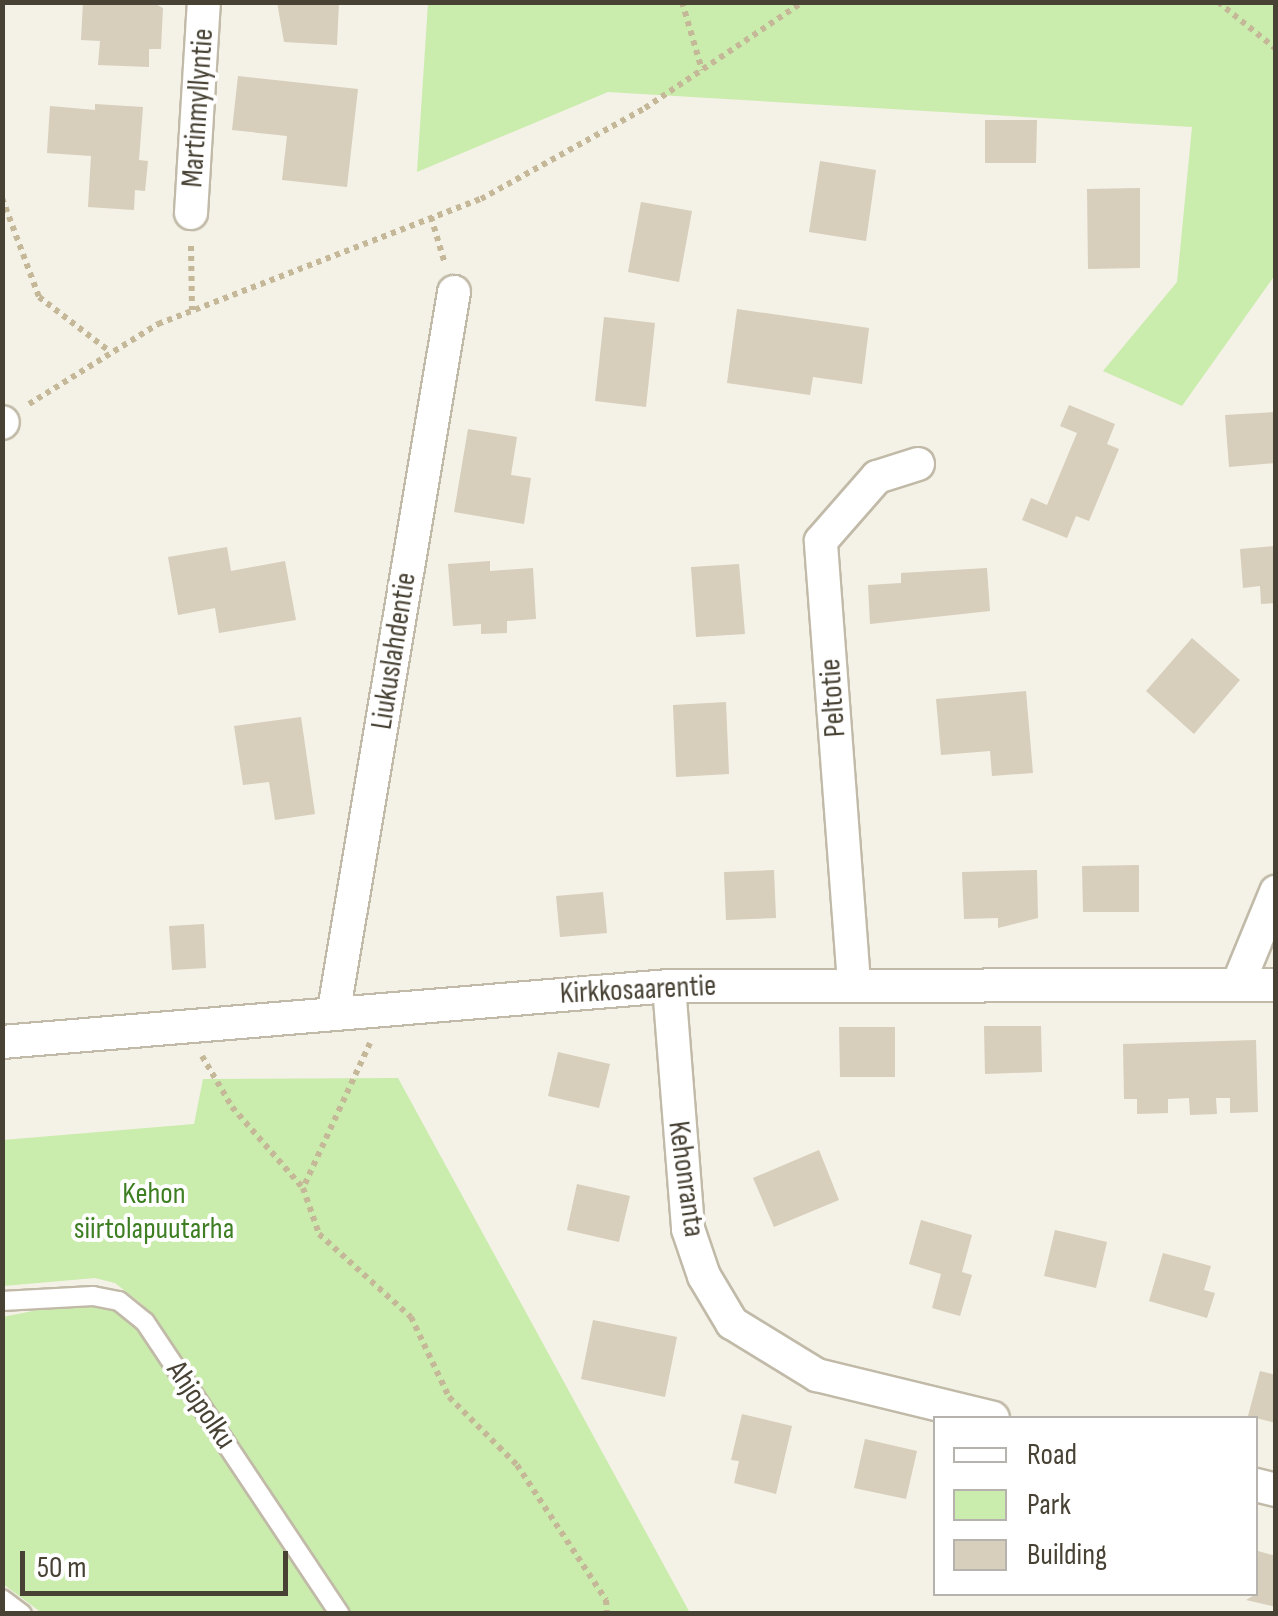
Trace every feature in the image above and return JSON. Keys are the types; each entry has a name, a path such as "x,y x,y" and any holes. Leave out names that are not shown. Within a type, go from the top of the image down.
{"street":[{"name":"Martinmyllyntie","path":"191,213 204,2"},
{"name":"Liukuslahdentie","path":"334,1010 454,292"},
{"name":"Peltotie","path":"854,983 821,541 877,477 918,464"},
{"path":"1238,984 1276,892"},
{"name":"Kirkkosaarentie","path":"2,1042 187,1029 334,1010 668,986 1276,985"},
{"name":"Kehonranta","path":"668,986 688,1229 704,1276 732,1323 817,1375 985,1416"}],"lane":[{"name":"Ahjopolku","path":"2,1301 92,1296 118,1302 146,1322 340,1614"},
{"path":"2,1599 22,1614"}],"path":[{"path":"682,2 702,70"},
{"path":"3,422 110,352 192,310 482,199 702,70 803,2"},
{"path":"1218,2 1276,49"},
{"path":"2,198 39,296 110,352"},
{"path":"191,213 192,310"},
{"path":"432,217 454,292"},
{"path":"303,1188 388,1006"},
{"path":"187,1029 232,1106 303,1188 319,1234 410,1318 449,1397 516,1465 606,1600 607,1614"}],"green space":[{"path":"428,3 1275,3 1275,275 1182,406 1103,371 1177,282 1192,127 608,92 417,172"},
{"path":"398,1078 690,1613 351,1613 142,1304 115,1283 95,1278 3,1286 3,1140 194,1124 203,1079"},
{"name":"Kehon siirtolapuutarha","path":"77,1302 106,1306 133,1320 326,1613 42,1613 3,1584 3,1317"}],"building":[{"path":"83,2 152,2 163,8 161,49 149,49 149,67 98,65 100,41 81,40"},
{"path":"277,2 339,2 337,45 284,42"},
{"path":"238,76 358,89 347,187 282,180 287,136 232,130"},
{"path":"95,104 143,107 139,160 148,161 145,191 135,190 134,210 88,207 91,156 47,153 50,106 95,110"},
{"path":"985,120 1037,120 1036,163 985,163"},
{"path":"820,161 876,170 866,241 809,232"},
{"path":"1140,188 1140,268 1088,269 1087,189"},
{"path":"641,202 692,211 679,282 628,272"},
{"path":"737,309 869,328 862,384 813,377 810,395 727,383"},
{"path":"604,317 655,323 646,407 595,401"},
{"path":"1069,405 1115,424 1107,444 1119,449 1089,521 1076,516 1067,538 1022,520 1031,498 1047,505 1077,433 1060,426"},
{"path":"1276,412 1276,463 1229,467 1225,415"},
{"path":"468,429 517,437 511,475 531,478 524,524 454,512"},
{"path":"1276,546 1276,603 1261,604 1260,586 1243,588 1240,549"},
{"path":"227,547 231,571 285,561 296,620 219,633 215,608 178,615 168,557"},
{"path":"490,561 490,571 533,568 536,619 507,621 507,633 481,634 481,624 453,626 448,564"},
{"path":"739,564 745,634 696,637 691,567"},
{"path":"987,568 990,611 870,624 868,585 901,583 901,573"},
{"path":"1192,638 1240,680 1194,734 1146,691"},
{"path":"1026,691 1033,773 992,776 990,751 941,755 936,699"},
{"path":"726,702 729,774 676,777 673,705"},
{"path":"301,717 315,814 275,820 269,782 243,785 234,726"},
{"path":"1139,865 1139,912 1083,912 1082,866"},
{"path":"774,870 776,918 726,920 724,872"},
{"path":"1037,870 1038,918 998,928 998,918 964,919 962,872"},
{"path":"603,892 607,933 560,937 556,896"},
{"path":"204,924 206,968 172,970 169,926"},
{"path":"984,1026 1041,1026 1042,1072 985,1074"},
{"path":"839,1027 895,1027 895,1077 840,1077"},
{"path":"1256,1040 1258,1112 1230,1113 1230,1098 1216,1098 1217,1114 1190,1115 1189,1098 1168,1099 1168,1113 1137,1114 1137,1099 1124,1099 1123,1044"},
{"path":"558,1052 610,1064 599,1108 548,1096"},
{"path":"819,1150 839,1200 774,1227 753,1178"},
{"path":"577,1184 630,1196 619,1242 567,1230"},
{"path":"921,1220 972,1235 962,1272 972,1275 960,1316 932,1308 941,1274 909,1264"},
{"path":"1055,1230 1107,1242 1096,1288 1044,1276"},
{"path":"1163,1253 1211,1266 1204,1290 1215,1293 1207,1318 1149,1301"},
{"path":"593,1320 677,1337 665,1397 581,1379"},
{"path":"1260,1371 1276,1375 1276,1423 1248,1416"},
{"path":"742,1414 792,1426 776,1494 734,1483 739,1461 731,1460"},
{"path":"865,1439 917,1451 906,1499 854,1488"},
{"path":"1258,1551 1276,1556 1276,1607 1246,1600 1258,1596"}]}
